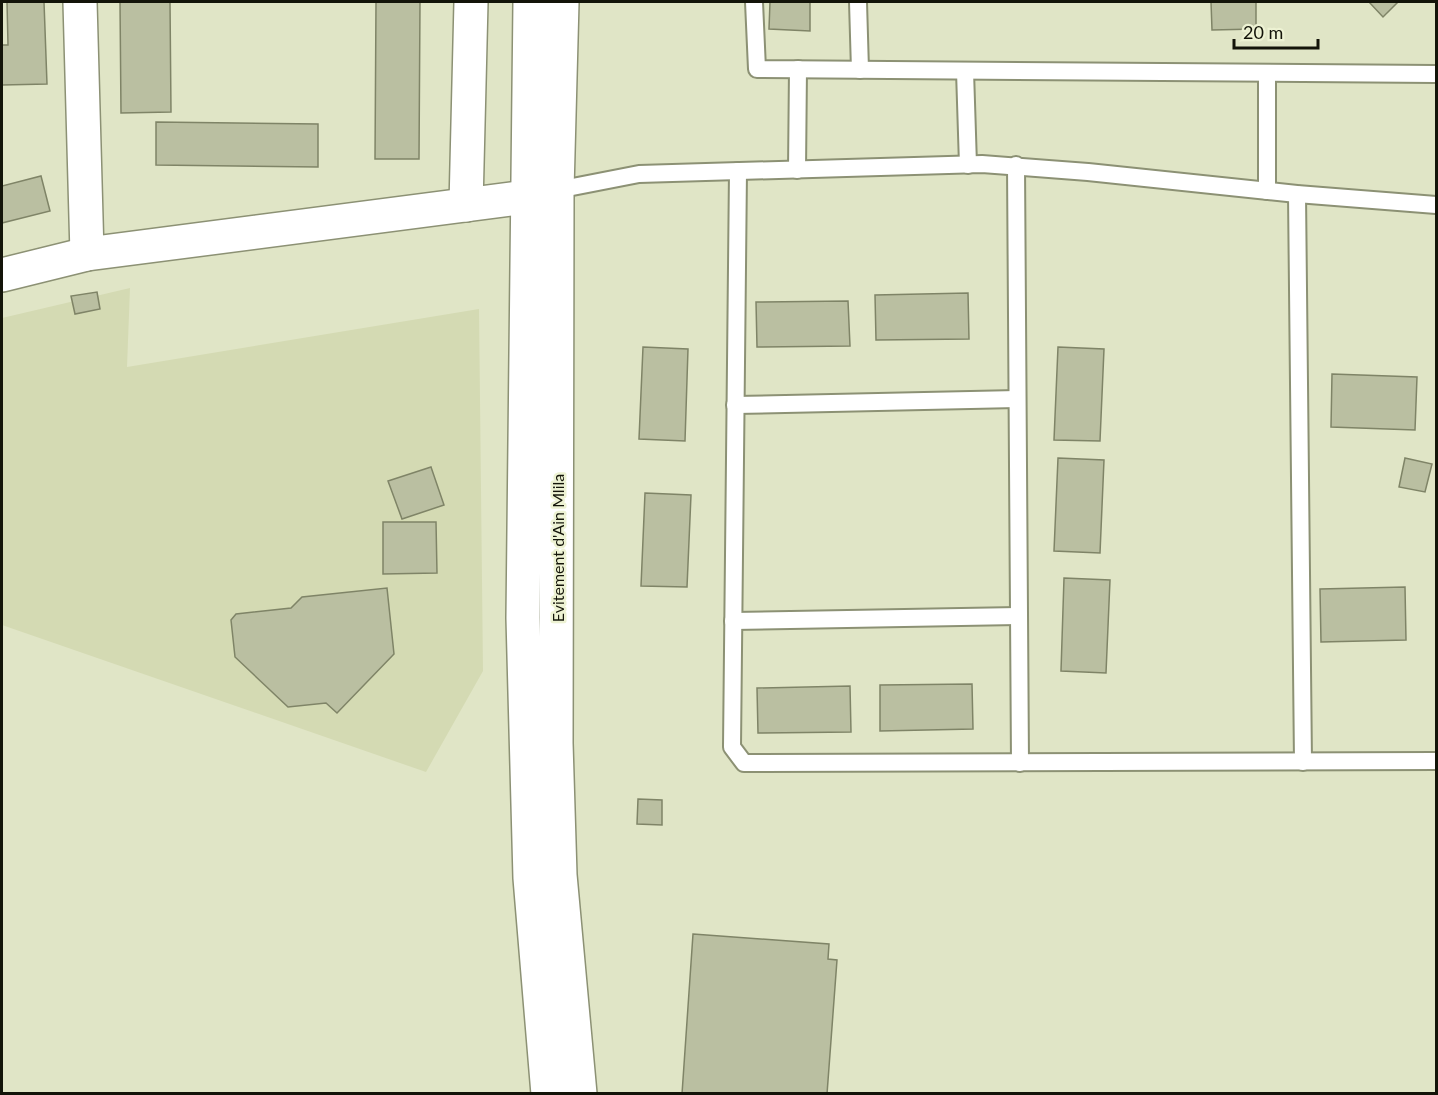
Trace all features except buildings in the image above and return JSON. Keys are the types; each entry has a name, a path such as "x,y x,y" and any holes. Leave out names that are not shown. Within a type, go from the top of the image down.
{"main road":[{"path":"80,2 87,254"},
{"path":"466,205 471,2"},
{"name":"Evitement d'Ain Mlila","path":"530,2 526,197 524,641 530,878 548,1094"},
{"name":"Evitement d'Ain Mlila","path":"562,2 558,190 556,743 560,875 580,1094"},
{"path":"2,275 87,254 526,197 558,190"}],"lane":[{"path":"754,2 757,69 1437,74"},
{"path":"858,2 860,70"},
{"path":"797,170 798,69"},
{"path":"965,71 968,165"},
{"path":"1267,73 1267,191"},
{"path":"558,190 639,174 1016,165 1298,194 1437,205"},
{"path":"1016,165 1020,763"},
{"path":"738,171 732,747 744,763 1437,761"},
{"path":"1298,194 1303,762"},
{"path":"735,405 1017,399"},
{"path":"733,621 1019,616"}],"shaded area":[{"path":"130,288 127,367 479,309 483,671 426,772 2,625 2,318"}]}
